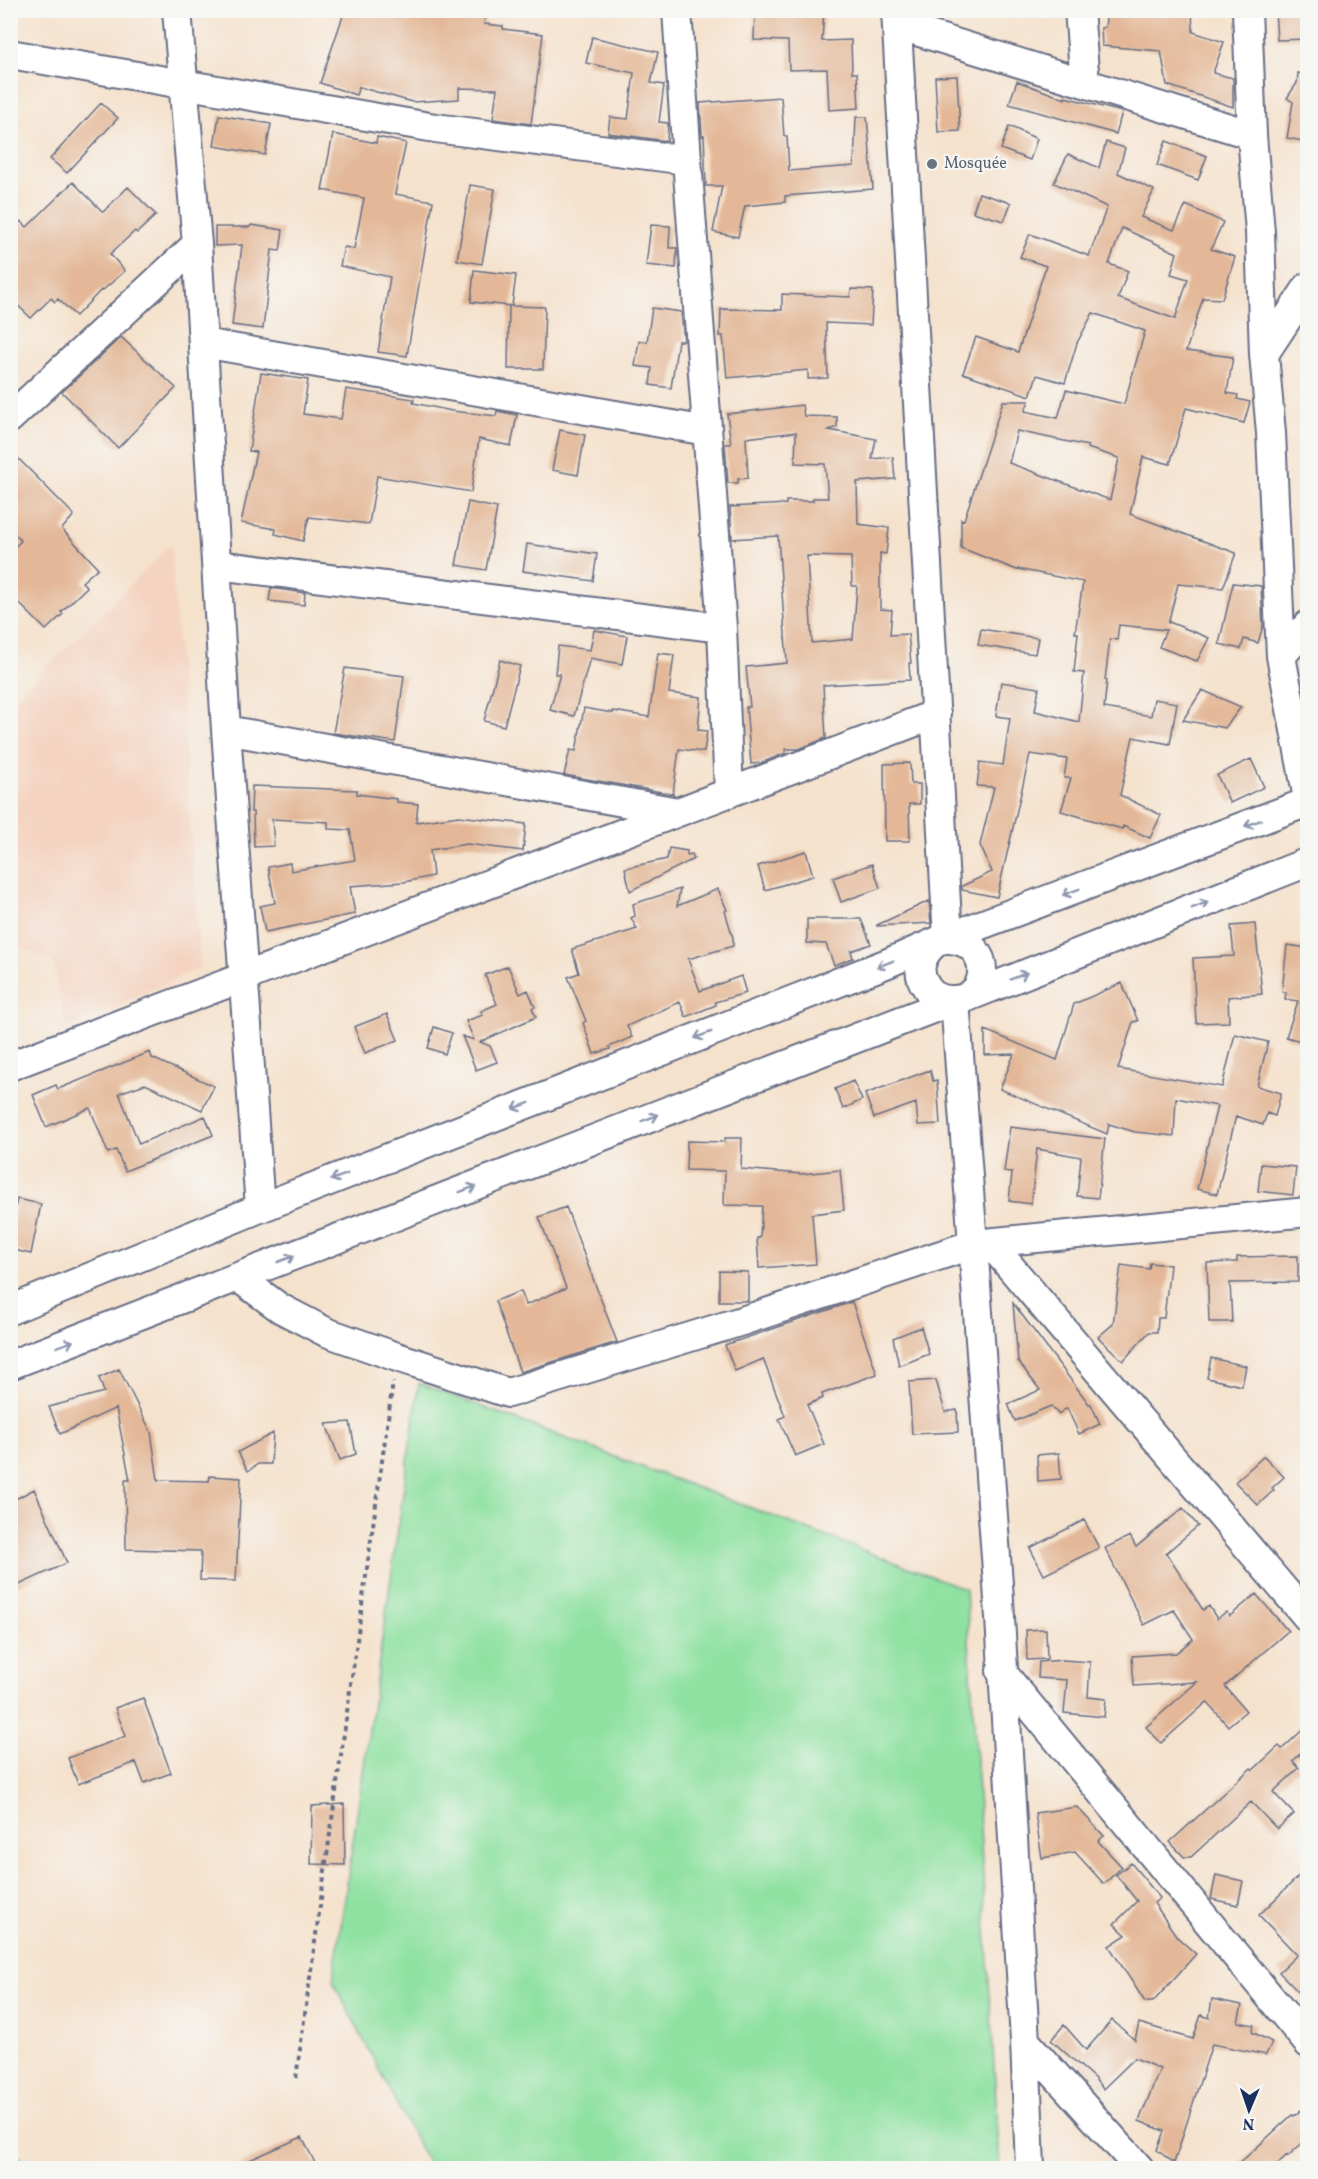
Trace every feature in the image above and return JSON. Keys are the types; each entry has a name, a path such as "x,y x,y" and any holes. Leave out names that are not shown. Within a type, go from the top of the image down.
{"street":[{"path":"177,10 203,343 226,730 260,1208"},
{"path":"677,10 722,628 729,793"},
{"path":"1079,10 1085,83"},
{"path":"10,1310 260,1208 877,968 943,940 1308,801 1281,656 1247,10"},
{"path":"943,940 936,714 896,18 1085,83 1252,135"},
{"path":"10,54 435,128 687,160"},
{"path":"10,418 196,244"},
{"path":"1264,354 1308,287"},
{"path":"203,343 707,431"},
{"path":"217,565 722,628"},
{"path":"1281,656 1308,625"},
{"path":"10,1065 936,714"},
{"path":"226,730 678,812"},
{"path":"10,1365 960,999 1308,862"},
{"path":"957,939 967,942 975,948 980,957 982,976 973,992 960,999 945,1000 936,997 928,991 923,982 921,963 930,946 943,940 957,939"},
{"path":"960,999 982,1243 1001,1671 1025,2040 1030,2169"},
{"path":"239,1278 280,1308 317,1327 397,1357 508,1393 742,1321 982,1243 1308,1212"},
{"path":"982,1243 1308,1618"},
{"path":"1001,1671 1308,2043"},
{"path":"1025,2040 1139,2169"}],"path":[{"path":"296,2078 397,1357"}],"shaded area":[{"path":"171,545 200,968 66,1028 53,961 11,944 11,702"}],"green space":[{"path":"419,1383 966,1589 1000,2168 430,2168 333,1981"}],"building":[{"path":"345,10 471,10 470,15 485,18 484,24 543,34 531,124 493,119 497,89 459,88 459,99 412,102 359,87 356,95 320,83"},
{"path":"755,10 824,10 822,41 851,40 852,73 857,73 859,108 829,110 827,69 789,70 788,41 754,40"},
{"path":"1107,10 1192,10 1193,32 1224,42 1213,73 1233,78 1233,107 1167,85 1161,51 1102,46 1101,28 1105,27"},
{"path":"1275,10 1308,10 1308,39 1277,40"},
{"path":"592,37 658,52 651,83 664,85 659,122 668,123 667,141 608,133 610,117 628,119 634,73 586,63"},
{"path":"1308,66 1308,142 1287,138 1293,102 1287,98 1297,83 1298,73 1303,74"},
{"path":"957,76 960,131 938,132 935,77"},
{"path":"1017,81 1065,99 1065,97 1122,112 1116,134 1009,104"},
{"path":"781,97 789,171 854,166 856,117 867,117 873,189 785,196 785,202 745,206 738,237 713,232 722,186 706,186 700,103"},
{"path":"101,103 118,118 67,173 50,159"},
{"path":"219,115 271,124 265,155 214,146"},
{"path":"1009,126 1037,139 1030,160 1001,149"},
{"path":"333,134 376,143 377,137 406,143 395,194 433,201 407,356 378,352 390,277 340,266 344,247 354,249 364,198 322,190"},
{"path":"1166,141 1207,156 1198,180 1157,165"},
{"path":"1106,142 1125,148 1118,173 1154,190 1141,217 1174,230 1186,205 1223,222 1211,249 1235,257 1222,299 1203,298 1186,351 1233,357 1227,393 1238,395 1237,399 1250,402 1244,423 1186,408 1170,464 1143,457 1130,514 1236,553 1223,588 1178,584 1168,624 1169,622 1209,638 1197,661 1159,647 1166,630 1119,625 1117,640 1110,639 1104,708 1151,716 1154,699 1177,703 1170,744 1133,737 1120,795 1161,815 1150,838 1123,826 1122,829 1061,811 1071,778 1064,778 1067,759 1030,754 997,897 962,890 962,886 992,872 980,845 994,787 977,786 980,762 1003,765 1010,718 996,716 1001,682 1039,688 1035,711 1079,722 1084,673 1074,672 1078,633 1075,633 1083,582 1017,570 961,548 961,519 964,520 1003,401 1029,401 1025,411 1058,418 1066,390 1124,404 1145,331 1093,313 1077,343 1065,383 1037,375 1030,396 963,373 976,337 1018,352 1046,266 1020,257 1030,234 1089,256 1107,207 1054,183 1068,154 1099,168","holes":["1122,228 1177,253 1171,274 1188,279 1175,319 1118,298 1128,271 1109,264","1017,431 1088,446 1087,448 1119,458 1110,500 1009,463"]},
{"path":"73,182 103,212 128,187 156,215 110,254 125,271 101,290 76,316 58,299 55,302 51,298 31,318 10,298 10,231 21,221 27,227"},
{"path":"470,185 495,189 482,264 457,260"},
{"path":"979,193 1011,203 1004,221 973,212"},
{"path":"251,225 283,230 280,251 272,250 263,329 232,325 242,245 215,246 215,227 250,227"},
{"path":"651,225 670,226 669,248 677,248 676,268 646,265"},
{"path":"474,270 516,275 512,306 471,302"},
{"path":"851,289 873,290 871,325 826,323 828,378 808,379 808,370 727,378 723,336 720,336 721,309 782,310 782,294 850,297"},
{"path":"509,306 545,307 543,369 508,369"},
{"path":"652,308 681,312 684,341 678,341 671,388 650,385 652,368 635,366 639,341 647,342"},
{"path":"121,337 176,388 118,448 62,392"},
{"path":"261,373 308,380 303,414 341,419 346,389 414,399 413,403 452,411 496,416 497,411 517,415 511,446 479,439 471,492 377,476 369,524 309,517 303,541 275,534 276,529 241,523 256,452 249,451"},
{"path":"802,405 804,416 837,417 837,427 829,430 876,439 872,459 893,457 895,479 857,482 858,524 889,528 886,554 880,553 880,609 892,610 890,635 908,634 911,663 909,663 910,680 823,685 826,738 799,749 786,749 786,753 761,763 751,764 746,707 750,707 746,667 787,663 778,536 732,539 730,507 786,504 786,501 813,501 813,498 828,498 825,464 795,463 796,432 746,438 748,478 738,479 738,483 728,483 725,444 731,444 727,414","holes":["807,556 851,557 852,586 857,586 853,639 812,643"]},
{"path":"560,430 585,435 578,475 552,470"},
{"path":"10,450 74,515 62,529 98,568 82,582 87,587 46,630 10,594 10,551 21,541 10,528"},
{"path":"468,502 497,508 486,570 456,565"},
{"path":"527,544 597,554 593,581 523,571"},
{"path":"1233,583 1261,586 1263,626 1258,643 1244,639 1241,649 1219,644"},
{"path":"271,588 305,593 304,605 269,601"},
{"path":"981,629 1038,638 1035,654 978,645"},
{"path":"594,630 627,636 622,664 590,658 574,716 550,710 560,674 555,674 558,646 590,650"},
{"path":"658,653 674,655 669,693 701,697 698,730 707,731 704,752 679,749 673,794 564,775 570,750 576,751 584,708 649,717"},
{"path":"500,660 520,666 504,726 484,721"},
{"path":"345,668 404,676 395,742 333,733"},
{"path":"1202,690 1241,707 1225,728 1183,720"},
{"path":"1251,759 1264,787 1230,803 1217,775"},
{"path":"910,763 911,784 920,784 920,804 909,804 910,841 885,841 884,764"},
{"path":"252,786 357,790 357,794 418,804 416,822 459,816 526,824 523,851 467,844 430,850 433,876 404,882 350,886 355,914 265,932 260,906 275,903 268,867 290,863 291,871 355,860 350,830 328,829 328,822 272,819 274,846 254,847 253,812 251,812"},
{"path":"669,848 687,851 687,855 692,854 694,859 630,891 625,868 667,859"},
{"path":"806,851 813,876 765,890 758,866"},
{"path":"872,864 880,888 841,902 833,878"},
{"path":"680,889 677,906 718,889 727,910 725,911 733,938 733,946 688,959 700,991 741,976 746,993 715,1002 716,1005 686,1017 680,1002 627,1026 632,1037 609,1047 610,1049 594,1054 583,1023 586,1021 568,977 579,973 572,949 637,929 631,918 635,916 633,904"},
{"path":"929,901 931,923 877,926 877,925"},
{"path":"807,919 861,919 871,944 851,951 853,958 834,965 826,944 807,943"},
{"path":"1255,924 1262,994 1228,997 1229,1022 1196,1023 1193,958 1234,956 1231,926"},
{"path":"1287,945 1308,948 1308,1043 1286,1037 1298,1001 1285,999 1286,992 1282,992"},
{"path":"508,966 520,994 528,990 535,1007 532,1008 536,1017 480,1042 490,1046 497,1062 476,1070 462,1036 474,1040 466,1021 483,1015 481,1011 497,1004 485,975"},
{"path":"1122,983 1138,1021 1133,1022 1118,1069 1222,1087 1235,1034 1268,1042 1257,1086 1281,1093 1275,1116 1267,1113 1263,1125 1236,1116 1217,1194 1197,1189 1217,1106 1176,1098 1174,1136 1135,1132 1109,1124 1107,1134 1000,1089 1014,1054 985,1055 985,1030 1057,1060 1074,1004"},
{"path":"387,1014 398,1040 365,1053 354,1027"},
{"path":"434,1027 452,1033 445,1054 428,1048"},
{"path":"150,1052 152,1058 214,1086 202,1110 145,1084 119,1093 139,1144 205,1116 213,1135 125,1171 116,1150 108,1153 90,1108 46,1127 33,1095 56,1085 58,1089"},
{"path":"930,1070 933,1081 937,1080 940,1124 918,1125 916,1103 874,1118 865,1094"},
{"path":"853,1081 862,1100 843,1109 835,1089"},
{"path":"1010,1127 1105,1139 1098,1198 1077,1196 1081,1157 1037,1149 1031,1204 1009,1201 1012,1173 1004,1172"},
{"path":"725,1138 742,1138 741,1169 802,1174 840,1170 844,1210 812,1214 816,1264 759,1268 757,1238 760,1238 762,1206 724,1205 725,1171 686,1170 687,1141 725,1142"},
{"path":"1261,1164 1296,1167 1293,1195 1258,1191"},
{"path":"17,1199 41,1204 31,1254 10,1249 10,1233"},
{"path":"566,1207 617,1342 520,1372 495,1301 521,1291 526,1305 566,1288 539,1217"},
{"path":"1298,1256 1298,1282 1230,1283 1232,1322 1209,1322 1207,1263 1237,1262 1237,1257"},
{"path":"1150,1263 1170,1265 1164,1318 1158,1318 1157,1332 1149,1332 1123,1361 1098,1337 1113,1324 1121,1265 1149,1269"},
{"path":"719,1271 748,1272 748,1301 719,1301"},
{"path":"852,1302 877,1374 822,1394 823,1398 807,1405 824,1444 795,1456 779,1419 785,1416 763,1359 735,1371 725,1345"},
{"path":"1013,1303 1091,1404 1100,1424 1079,1434 1067,1408 1058,1414 1051,1406 1015,1421 1008,1404 1040,1390 1018,1361"},
{"path":"921,1327 929,1354 899,1366 893,1338"},
{"path":"1211,1358 1246,1366 1242,1386 1207,1378"},
{"path":"119,1369 151,1432 158,1480 209,1481 210,1476 241,1478 236,1581 200,1580 201,1551 126,1549 125,1480 130,1480 116,1408 60,1434 49,1407 104,1392 99,1378"},
{"path":"936,1380 945,1412 957,1410 958,1432 912,1434 909,1382"},
{"path":"350,1422 356,1454 340,1460 326,1424"},
{"path":"273,1433 271,1464 258,1464 248,1471 238,1452"},
{"path":"1059,1453 1061,1479 1038,1481 1037,1455"},
{"path":"1264,1456 1284,1477 1258,1505 1235,1482"},
{"path":"34,1489 67,1563 10,1589 10,1502"},
{"path":"1183,1508 1198,1526 1166,1553 1203,1610 1209,1606 1217,1619 1226,1612 1230,1616 1256,1594 1288,1631 1225,1686 1246,1711 1228,1726 1207,1702 1161,1743 1146,1727 1197,1682 1134,1686 1132,1656 1176,1653 1193,1639 1174,1610 1144,1625 1105,1548 1130,1536 1136,1547"},
{"path":"1084,1520 1099,1548 1044,1575 1030,1548"},
{"path":"1046,1629 1047,1659 1027,1660 1026,1630"},
{"path":"1063,1660 1090,1662 1088,1697 1106,1699 1104,1717 1064,1713 1067,1680 1038,1678 1039,1662"},
{"path":"143,1698 171,1773 144,1783 136,1762 78,1784 68,1758 126,1736 115,1708"},
{"path":"1308,1725 1308,1746 1293,1761 1299,1768 1273,1792 1294,1814 1277,1829 1251,1802 1191,1857 1184,1857 1170,1842 1251,1768 1253,1770 1279,1746 1282,1749"},
{"path":"344,1804 345,1865 311,1864 312,1806"},
{"path":"1077,1807 1104,1836 1098,1841 1122,1867 1104,1884 1075,1852 1042,1858 1035,1813"},
{"path":"1131,1863 1160,1898 1154,1903 1177,1937 1196,1954 1153,2002 1145,2002 1109,1946 1126,1935 1114,1924 1137,1901 1116,1875"},
{"path":"1308,1867 1308,2002 1279,1972 1297,1955 1259,1915"},
{"path":"1216,1875 1243,1881 1238,1905 1211,1899"},
{"path":"1212,1999 1242,2005 1238,2022 1254,2025 1252,2032 1272,2042 1266,2055 1212,2044 1174,2163 1157,2150 1164,2131 1139,2121 1160,2069 1135,2058 1103,2089 1094,2078 1051,2040 1064,2025 1086,2050 1112,2020 1135,2040 1139,2023 1193,2039 1201,2015 1209,2018"},
{"path":"1308,2104 1308,2138 1288,2156 1272,2169 1233,2169 1292,2115 1294,2116"},
{"path":"302,2137 318,2169 229,2169"}],"waterway":[{"path":"10,2154 32,2168"}],"place":[{"name":"Mosquée","path":"932,164"}]}
